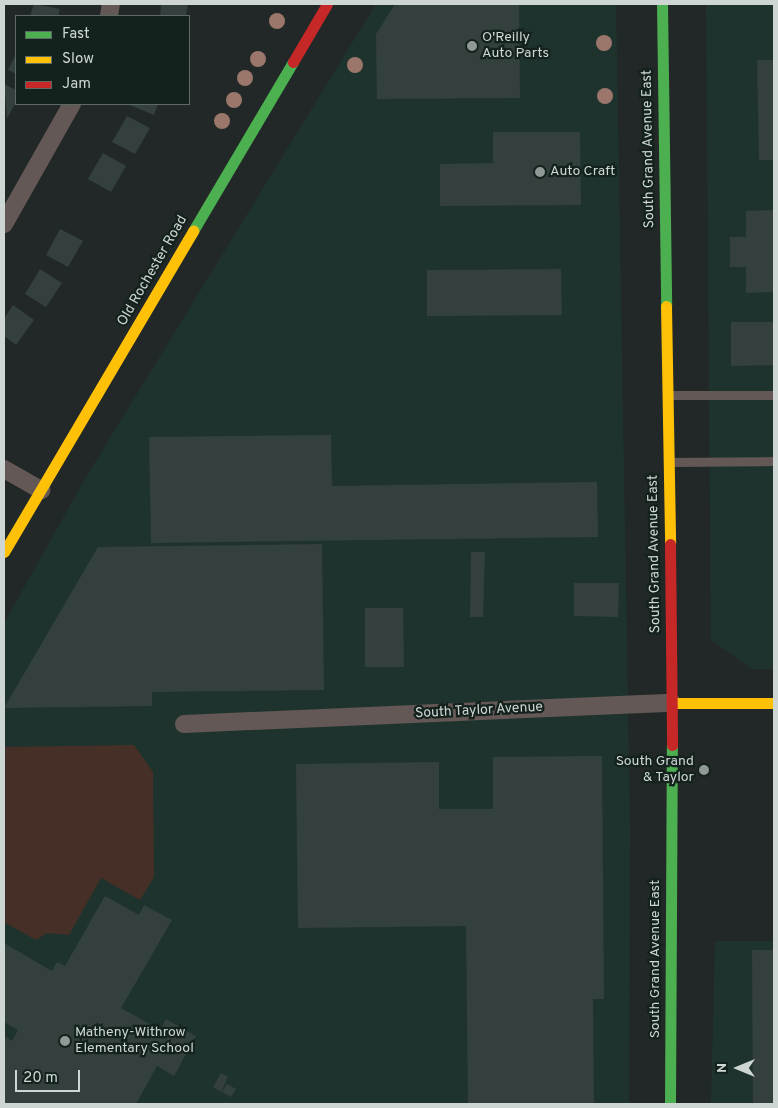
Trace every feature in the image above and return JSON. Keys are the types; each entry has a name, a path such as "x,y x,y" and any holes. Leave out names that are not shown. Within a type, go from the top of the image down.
{"main road":[{"name":"Old Rochester Road","path":"4,552 326,4"},
{"name":"South Grand Avenue East","path":"662,4 672,703 670,1104"},
{"name":"South Taylor Avenue","path":"672,703 774,703"}],"street":[{"path":"4,224 71,105"},
{"path":"4,468 41,490"},
{"name":"South Taylor Avenue","path":"184,724 672,703"}],"lane":[{"path":"667,395 774,395"},
{"path":"669,462 774,461"}],"shaded area":[{"path":"376,4 616,4 630,824 629,1104 4,1104 4,623 86,477"},
{"path":"706,4 774,4 774,669 752,669 711,640"},
{"path":"134,745 153,772 154,877 140,900 101,878 69,935 47,933 36,940 4,922 4,747"},
{"path":"715,941 774,941 774,1104 711,1104"}],"building":[{"path":"34,4 60,9 58,15 30,15"},
{"path":"161,4 188,4 186,15 160,15"},
{"path":"395,4 519,4 520,98 377,99 376,34"},
{"path":"15,56 15,74 8,70"},
{"path":"757,60 774,60 774,160 759,160"},
{"path":"4,84 15,90 15,104 7,119"},
{"path":"129,105 158,105 154,115"},
{"path":"127,116 150,128 135,154 112,142"},
{"path":"493,132 580,132 581,205 440,206 440,164 493,163"},
{"path":"103,153 126,166 111,192 88,179"},
{"path":"774,210 774,292 746,293 746,267 730,267 730,237 746,237 746,211"},
{"path":"60,229 83,241 68,267 46,255"},
{"path":"40,269 62,283 46,307 25,294"},
{"path":"561,269 562,315 427,316 427,270"},
{"path":"13,305 34,320 16,345 4,336 4,319"},
{"path":"731,322 774,322 774,365 731,366"},
{"path":"331,435 332,486 597,482 598,537 151,543 149,437"},
{"path":"322,544 324,690 152,692 152,706 4,708 98,547"},
{"path":"471,552 485,552 483,617 470,617"},
{"path":"574,583 619,583 618,617 574,616"},
{"path":"365,608 403,608 404,667 365,667"},
{"path":"602,756 604,999 593,999 594,1104 468,1104 466,926 298,928 296,764 439,762 439,809 493,809 493,757"},
{"path":"105,896 139,915 144,905 172,920 121,1008 160,1030 166,1019 196,1036 174,1076 157,1066 136,1104 4,1104 4,1036 12,1041 18,1030 4,1022 4,943 52,971 57,962 65,966"},
{"path":"752,950 774,950 774,1104 753,1104"},
{"path":"221,1073 228,1077 221,1092 213,1087"},
{"path":"227,1084 236,1089 231,1097 222,1092"}],"traffic: fast":[{"path":"662,4 666,306"},
{"path":"193,231 293,62"},
{"path":"670,1104 672,745"}],"traffic: slow":[{"path":"4,552 193,231"},
{"path":"666,306 670,544"},
{"path":"672,703 774,703"}],"traffic: jam":[{"path":"293,62 327,4"},
{"path":"670,544 672,745"}],"place":[{"name":"O'Reilly Auto Parts","path":"472,46"},
{"name":"Auto Craft","path":"540,172"},
{"name":"South Grand & Taylor","path":"704,770"},
{"name":"Matheny-Withrow Elementary School","path":"65,1041"}]}
